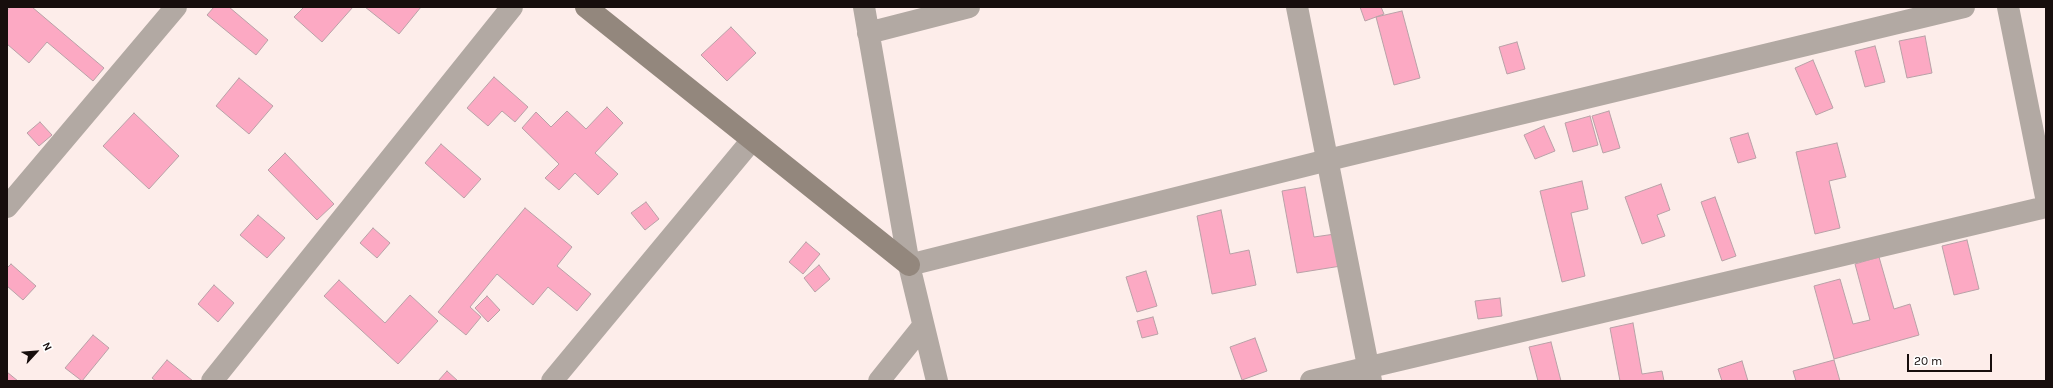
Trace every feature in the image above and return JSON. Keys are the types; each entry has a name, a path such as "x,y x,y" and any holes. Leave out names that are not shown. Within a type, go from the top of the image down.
{"street":[{"path":"7,207 176,7"},
{"path":"212,381 512,7"},
{"path":"586,7 909,265"},
{"path":"864,7 909,265 937,381"},
{"path":"868,33 970,7"},
{"path":"1297,7 1370,374"},
{"path":"909,265 1328,160 1964,7"},
{"path":"2008,7 2046,197"},
{"path":"552,381 752,140"},
{"path":"1311,381 1370,374 2046,207"},
{"path":"879,381 923,326"}],"building":[{"path":"10,7 32,7 104,68 93,81 47,42 29,63 7,44 7,11"},
{"path":"214,7 229,7 268,40 256,55 207,15"},
{"path":"304,7 353,7 322,42 294,17"},
{"path":"365,7 421,7 399,34"},
{"path":"1360,7 1381,7 1384,14 1365,21"},
{"path":"1402,11 1420,78 1394,85 1376,17"},
{"path":"731,27 756,53 727,81 701,55"},
{"path":"1925,36 1932,73 1907,78 1899,41"},
{"path":"1517,42 1525,69 1507,74 1499,47"},
{"path":"1875,46 1885,82 1865,87 1855,51"},
{"path":"1813,60 1833,108 1816,115 1795,68"},
{"path":"494,77 528,107 515,122 502,111 488,126 467,108"},
{"path":"239,78 273,106 249,134 216,106"},
{"path":"607,107 623,123 595,153 618,174 598,195 575,173 559,190 545,178 559,164 522,128 536,112 551,127 567,111 586,129"},
{"path":"1609,111 1620,148 1603,153 1592,116"},
{"path":"134,113 179,156 149,189 103,146"},
{"path":"1590,116 1598,145 1573,152 1565,123"},
{"path":"40,122 52,135 39,146 27,133"},
{"path":"1544,126 1555,151 1535,159 1524,135"},
{"path":"1748,133 1756,158 1738,163 1730,138"},
{"path":"1837,143 1846,177 1829,181 1840,228 1815,234 1796,152"},
{"path":"441,144 481,179 464,198 425,163"},
{"path":"285,153 334,204 317,220 268,170"},
{"path":"1582,181 1588,209 1571,213 1585,276 1562,282 1540,191"},
{"path":"1661,184 1670,210 1657,215 1665,236 1642,244 1625,197"},
{"path":"1305,187 1314,237 1335,234 1341,266 1297,273 1282,191"},
{"path":"1715,197 1736,256 1722,261 1701,202"},
{"path":"646,202 659,219 645,230 631,213"},
{"path":"525,208 572,247 557,266 591,294 577,311 548,287 533,305 497,274 470,307 481,317 466,335 438,312"},
{"path":"1221,210 1230,254 1249,250 1256,285 1212,294 1197,216"},
{"path":"258,215 285,238 267,258 240,235"},
{"path":"373,228 390,243 377,258 360,243"},
{"path":"1967,240 1979,289 1954,295 1942,246"},
{"path":"806,242 820,254 803,274 789,262"},
{"path":"1879,257 1894,309 1910,304 1919,335 1834,359 1814,286 1840,279 1853,324 1870,320 1855,264"},
{"path":"11,264 36,286 23,300 7,286 7,268"},
{"path":"819,265 830,279 815,292 804,278"},
{"path":"1146,271 1157,306 1137,312 1126,277"},
{"path":"339,280 385,323 410,295 438,321 398,364 324,296"},
{"path":"214,285 234,303 218,322 198,304"},
{"path":"487,296 500,310 488,322 475,308"},
{"path":"1500,298 1502,316 1478,319 1475,301"},
{"path":"1153,317 1158,334 1142,338 1137,321"},
{"path":"1633,323 1642,374 1662,371 1664,381 1620,381 1610,328"},
{"path":"93,335 109,348 82,381 65,368"},
{"path":"1255,338 1267,371 1242,380 1230,347"},
{"path":"1551,342 1561,381 1538,381 1529,347"},
{"path":"167,360 193,381 156,381 152,378"},
{"path":"1834,360 1840,381 1796,381 1793,371"},
{"path":"1742,361 1748,381 1722,381 1718,369"},
{"path":"447,371 458,381 438,381"},
{"path":"7,372 18,381 7,381"}]}
